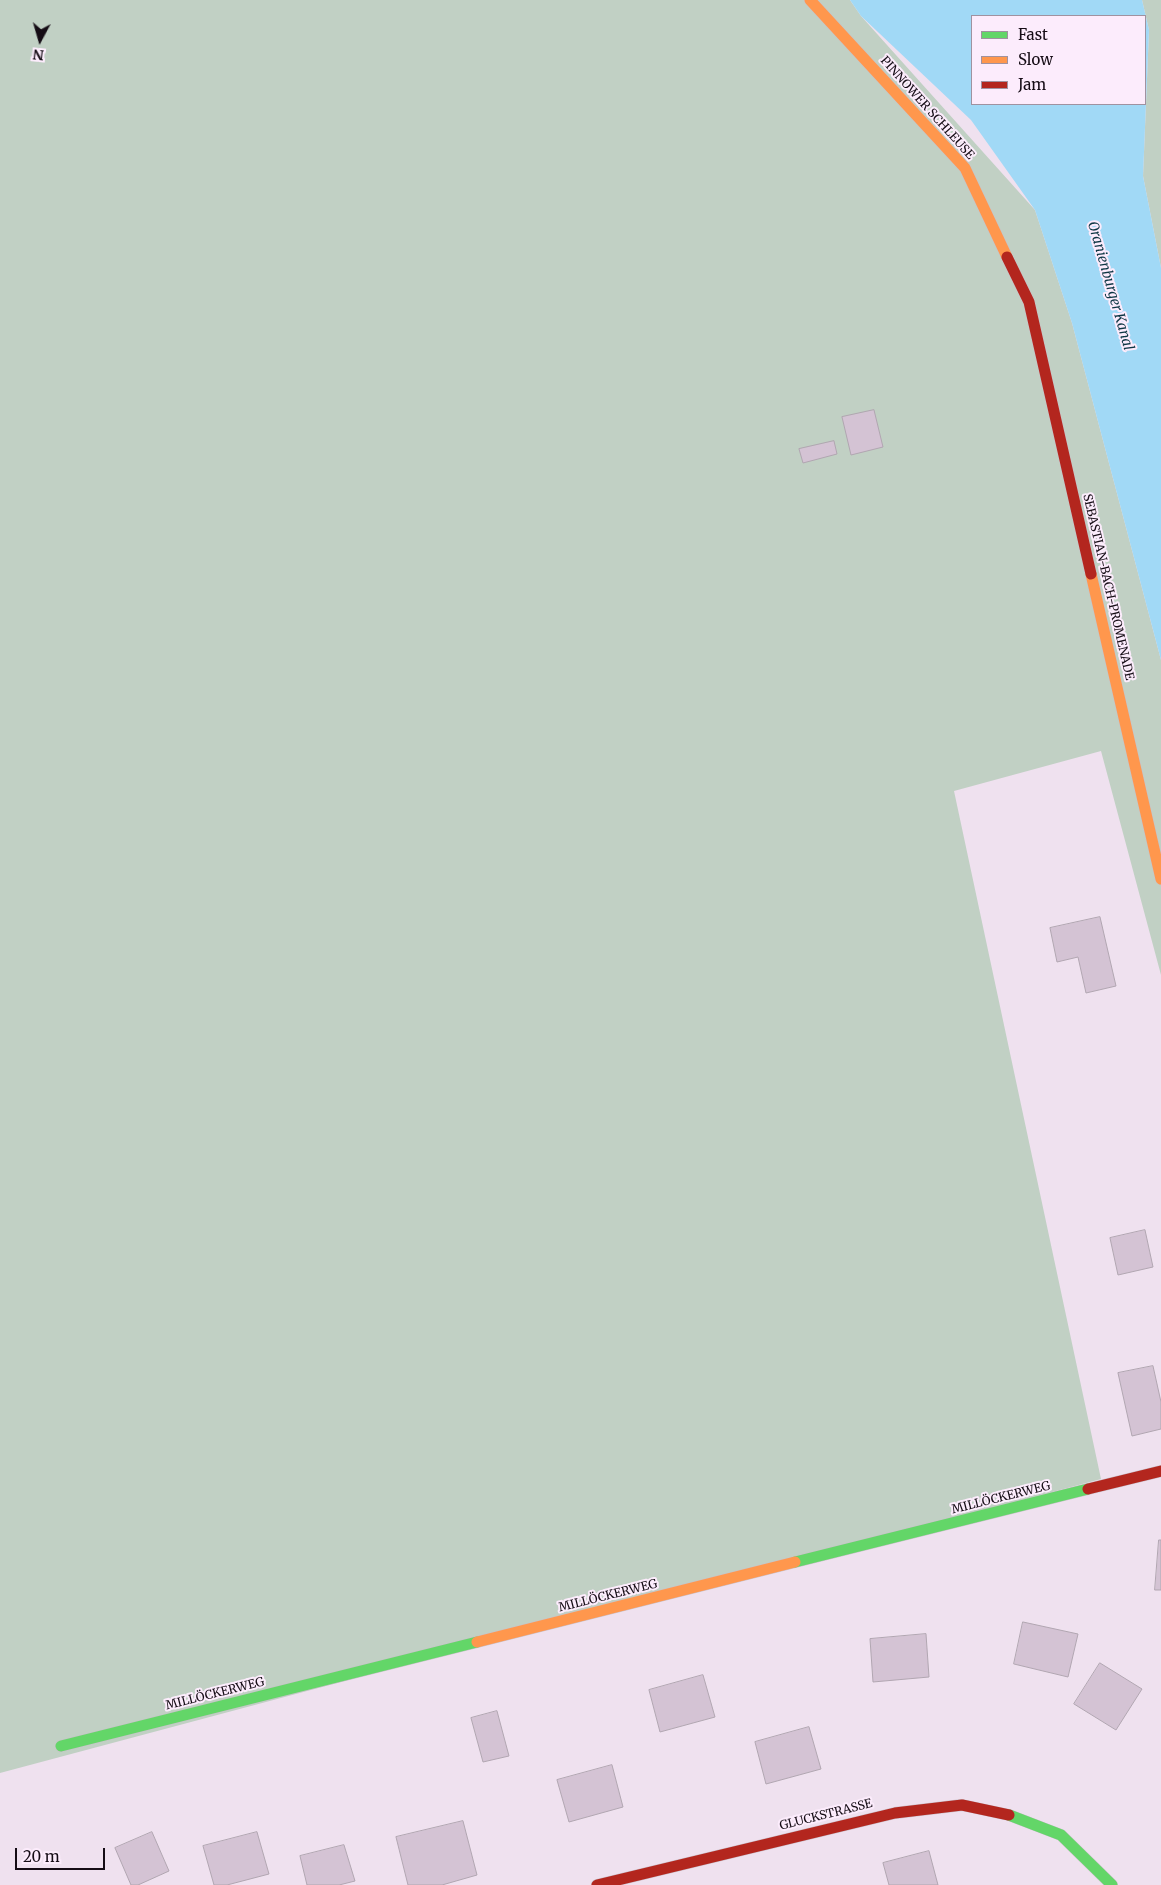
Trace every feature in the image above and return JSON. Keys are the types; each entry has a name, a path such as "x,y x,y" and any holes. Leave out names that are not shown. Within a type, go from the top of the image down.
{"street":[{"name":"PINNOWER SCHLEUSE","path":"810,0 964,168 1029,302"},
{"name":"SEBASTIAN-BACH-PROMENADE","path":"1029,302 1161,879"},
{"name":"MILLÖCKERWEG","path":"61,1746 1161,1471"},
{"name":"GLUCKSTRASSE","path":"597,1885 894,1813 962,1805 1015,1816 1061,1835 1112,1885"}],"green space":[{"path":"0,0 850,0 861,16 1035,210 1072,323 1161,660 1161,975 1101,751 954,791 1101,1479 0,1773"},
{"path":"1142,0 1161,0 1161,268 1143,176 1149,30"}],"water":[{"name":"Oranienburger Kanal","path":"850,0 1142,0 1146,15 971,15 971,105 1146,105 1143,176 1161,268 1161,660 1072,323 1035,210 971,120 861,16"},
{"path":"1146,17 1149,30 1146,103"}],"building":[{"path":"874,410 883,447 851,455 842,417"},
{"path":"834,441 837,454 803,463 799,449"},
{"path":"1100,917 1116,986 1086,993 1078,957 1057,962 1050,928"},
{"path":"1145,1230 1153,1267 1118,1275 1110,1238"},
{"path":"1153,1366 1161,1402 1161,1429 1132,1436 1118,1373"},
{"path":"1159,1540 1161,1540 1161,1590 1155,1590"},
{"path":"1023,1622 1078,1634 1068,1677 1014,1664"},
{"path":"926,1634 929,1677 873,1682 870,1639"},
{"path":"1100,1663 1142,1689 1116,1730 1074,1704"},
{"path":"703,1675 715,1717 660,1732 649,1690"},
{"path":"497,1711 509,1756 483,1762 471,1718"},
{"path":"809,1727 821,1769 766,1784 755,1742"},
{"path":"612,1765 623,1807 569,1822 557,1780"},
{"path":"463,1821 477,1875 442,1885 408,1885 396,1837"},
{"path":"152,1832 169,1871 138,1885 131,1885 115,1848"},
{"path":"257,1832 269,1874 227,1885 214,1885 203,1846"},
{"path":"344,1845 355,1881 339,1885 307,1885 300,1856"},
{"path":"929,1851 938,1885 889,1885 883,1863"}],"traffic: fast":[{"path":"795,1562 1088,1489"},
{"path":"61,1746 477,1642"},
{"path":"1009,1815 1061,1835 1112,1885"}],"traffic: slow":[{"path":"810,0 965,168 1007,257"},
{"path":"1091,574 1161,879"},
{"path":"477,1642 795,1562"}],"traffic: jam":[{"path":"1007,257 1029,302 1091,574"},
{"path":"1088,1489 1161,1471"},
{"path":"597,1885 895,1813 962,1805 1009,1815"}]}
